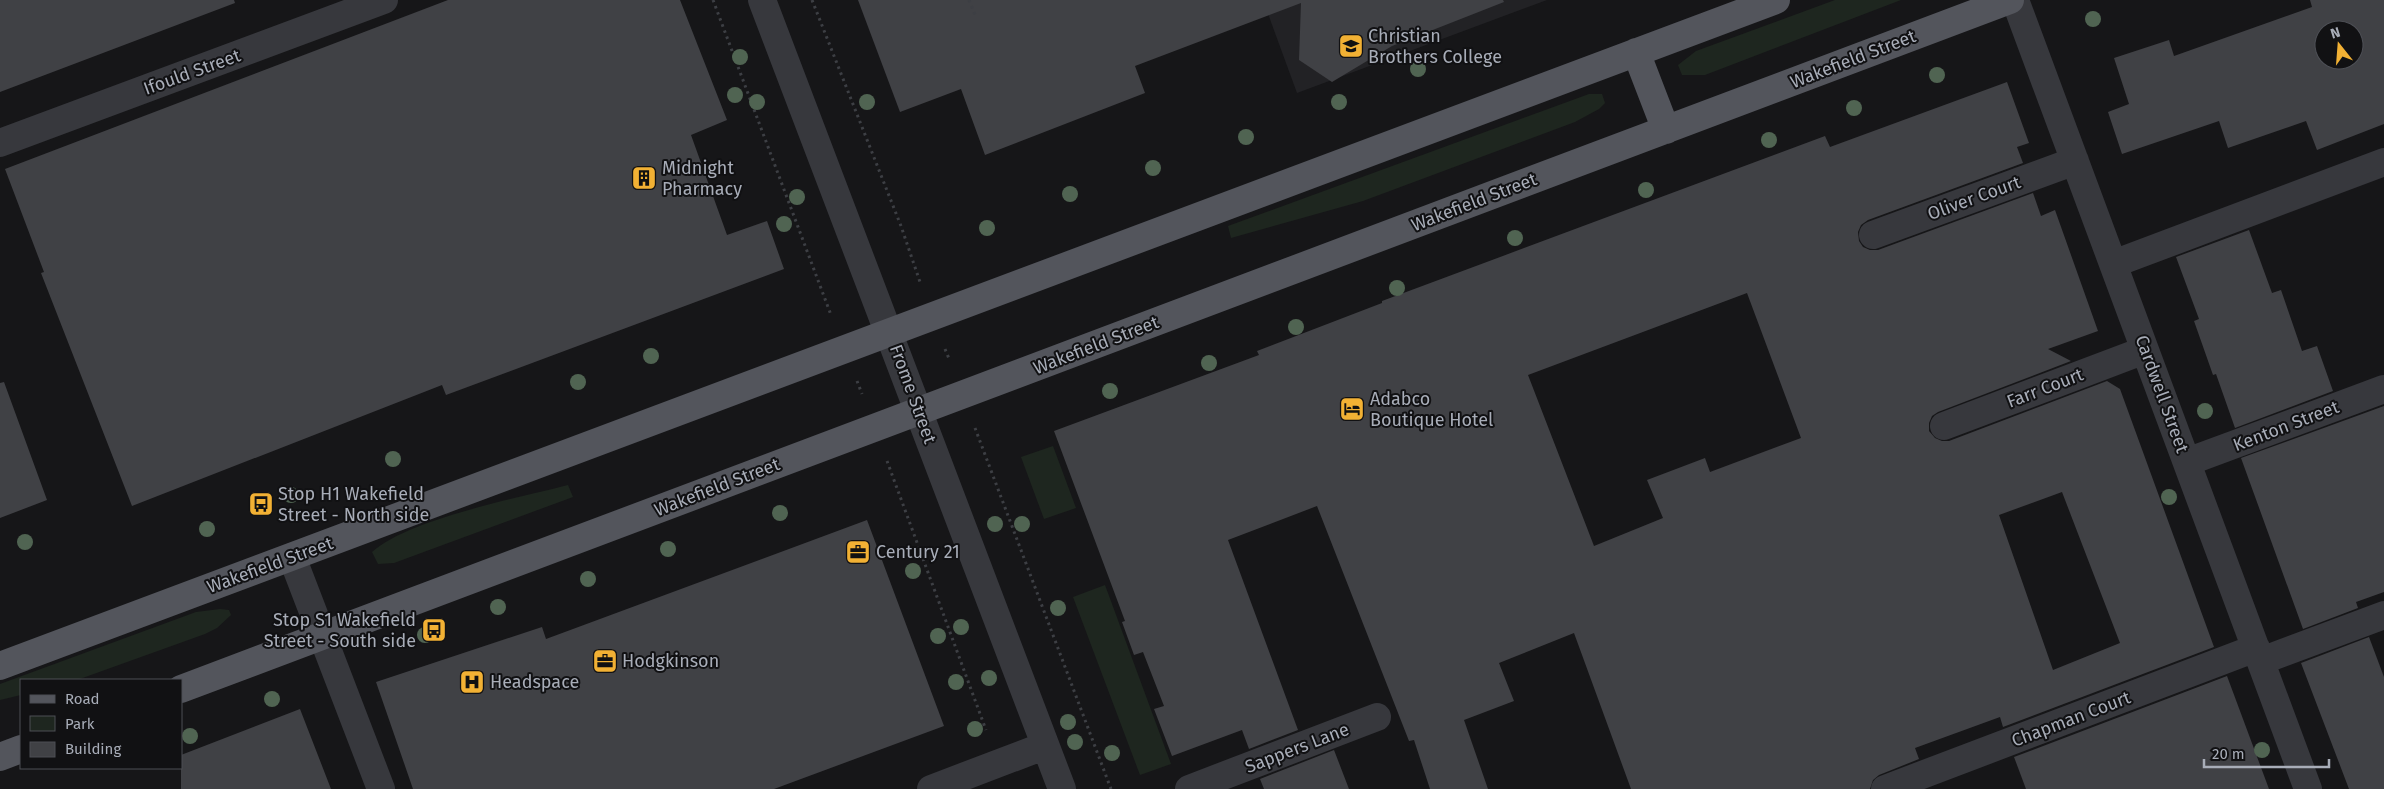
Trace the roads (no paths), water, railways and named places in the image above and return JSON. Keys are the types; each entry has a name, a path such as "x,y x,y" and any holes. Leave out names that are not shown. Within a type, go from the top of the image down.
{"main road":[{"name":"Wakefield Street","path":"0,666 1776,0"},
{"name":"Wakefield Street","path":"182,689 2010,0"},
{"path":"1636,52 1666,130"},
{"path":"0,756 20,749"}],"street":[{"name":"Ifould Street","path":"0,143 384,0"},
{"name":"Frome Street","path":"762,0 890,332 1044,746 1062,789"},
{"name":"Cardwell Street","path":"2015,0 2308,789"},
{"name":"Oliver Court","path":"1873,235 2075,161"},
{"path":"2113,264 2384,162"},
{"name":"Farr Court","path":"1944,426 2145,350"},
{"name":"Kenton Street","path":"2187,462 2384,389"},
{"path":"292,557 321,637 381,789"},
{"name":"Chapman Court","path":"1886,789 2259,655 2384,615"},
{"name":"Sappers Lane","path":"1188,789 1377,717"},
{"path":"931,789 1044,746"}],"place":[{"name":"Christian Brothers College","path":"1351,46"},
{"name":"Midnight Pharmacy","path":"644,178"},
{"name":"Adabco Boutique Hotel","path":"1352,409"},
{"name":"Stop H1 Wakefield Street - North side","path":"261,504"},
{"name":"Century 21","path":"858,552"},
{"name":"Stop S1 Wakefield Street - South side","path":"434,630"},
{"name":"Hodgkinson","path":"605,661"},
{"name":"Headspace","path":"472,682"}]}
